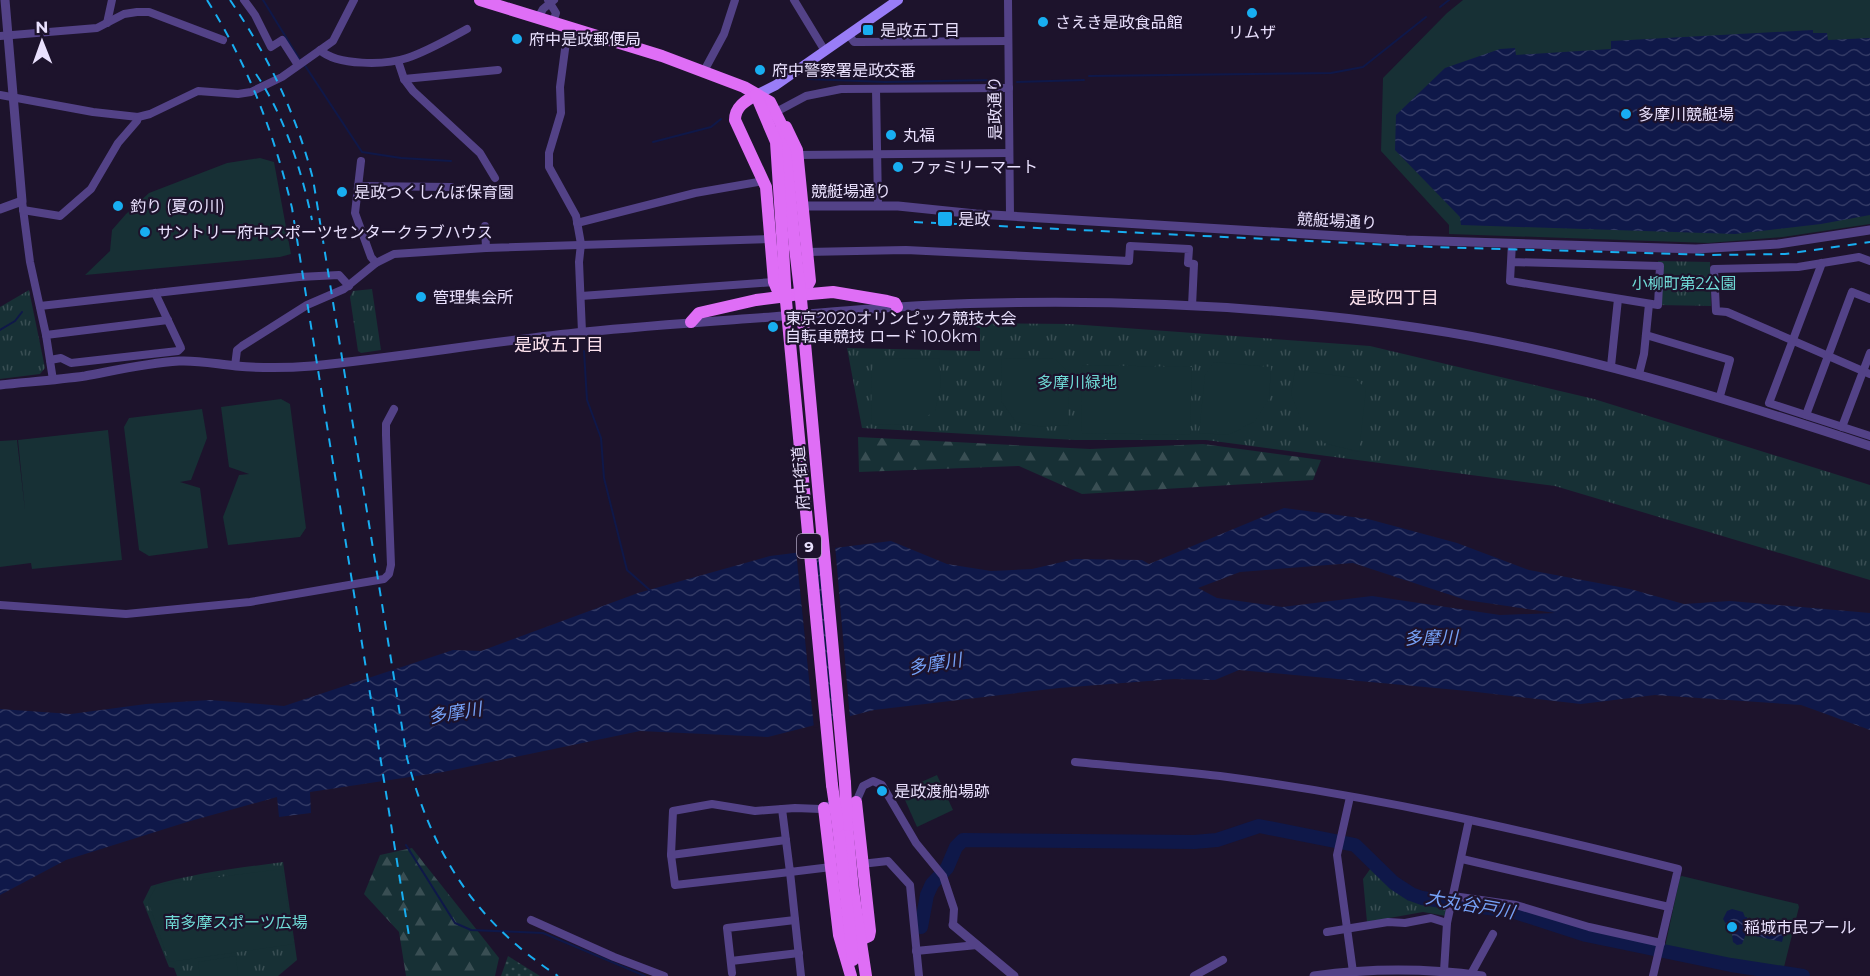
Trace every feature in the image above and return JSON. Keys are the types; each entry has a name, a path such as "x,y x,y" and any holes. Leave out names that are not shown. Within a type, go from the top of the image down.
{"main road":[{"path":"480,0 704,71 744,87 770,102 793,138 797,155 802,206 795,249 810,281 821,293"},
{"path":"787,294 772,239 766,187 735,120 736,113 741,105 776,85 898,0"},
{"name":"府中街道","path":"756,95 776,142 795,249"},
{"name":"府中街道","path":"777,114 785,140 795,249 787,294 788,321 829,765 842,826 866,976"},
{"path":"691,322 699,313 807,289 810,281"},
{"path":"787,294 833,292 895,303 897,307"},
{"name":"府中街道","path":"787,294 803,320 844,763 842,826 853,976"},
{"path":"856,802 870,931 869,936 860,940"},
{"path":"824,808 839,935 853,976"}],"street":[{"path":"5,0 4,36 13,98 22,206 52,380"},
{"path":"107,23 112,0"},
{"path":"244,0 255,15 271,46 282,40 301,64"},
{"path":"0,95 138,117 150,114 198,91 238,94 251,92 301,64 336,37 354,0"},
{"path":"704,71 724,34 735,0"},
{"path":"794,0 825,51"},
{"name":"是政通り","path":"1008,0 1010,215"},
{"path":"538,18 550,1 556,13 553,22"},
{"path":"4,36 32,32 85,30 97,28 124,14 148,12 223,40"},
{"path":"568,27 560,87 561,113 549,153 549,167 576,216 581,244 579,262 582,332"},
{"path":"320,50 327,56 345,60 398,61 418,54 467,29"},
{"path":"849,35 854,42 1008,41"},
{"path":"398,61 404,79 413,91 480,153 495,178"},
{"path":"404,79 498,70"},
{"path":"777,114 806,96 842,89 1009,88"},
{"path":"876,89 878,206"},
{"path":"0,209 22,206 60,216 91,189 118,143 138,117"},
{"path":"797,155 1009,153"},
{"path":"361,161 355,213 371,257 376,263"},
{"path":"577,223 695,193 764,181"},
{"path":"358,186 451,187"},
{"name":"競艇場通り","path":"802,206 878,206 1406,240 1727,248 1792,242 1870,230"},
{"path":"486,226 486,248"},
{"path":"235,366 237,350 242,346 308,305 349,286 376,263 405,252 772,239"},
{"path":"1511,262 1660,266 1658,305 1510,280 1512,243"},
{"path":"795,249 906,250 1129,261 1130,246 1189,249 1188,263 1194,264 1192,306"},
{"path":"1867,372 1727,312 1716,310 1714,269 1798,267 1859,257 1870,261"},
{"path":"1821,263 1769,403 1870,436"},
{"path":"40,306 336,275 339,275 349,286"},
{"path":"1806,415 1852,292 1870,299"},
{"path":"50,360 61,358 71,363 178,351 181,348 155,293"},
{"path":"581,296 787,294"},
{"path":"1611,366 1618,299"},
{"path":"0,385 52,380 158,363 204,361 235,366 306,367 582,332 691,322 803,320 897,307 989,303 1192,306 1418,327 1512,344 1611,366 1720,396 1870,446"},
{"path":"1639,374 1644,354 1649,304"},
{"path":"46,335 168,320"},
{"path":"1646,335 1730,360 1720,396"},
{"path":"1842,427 1867,372 1870,353"},
{"path":"0,606 126,614 250,602 384,579 390,569 386,435 387,424 394,409"},
{"path":"1075,762 1219,776 1350,797 1576,843 1678,869 1653,976"},
{"path":"831,867 675,885 671,855 673,811 712,804 755,811 824,808 856,802 866,784 873,781 882,785 916,843 941,874 954,909 953,925 1014,976"},
{"path":"1350,797 1337,855 1353,972"},
{"path":"782,809 801,976"},
{"path":"1444,971 1448,923 1469,820"},
{"path":"671,855 786,840"},
{"path":"1462,859 1669,907"},
{"path":"861,864 888,861 910,885 919,976"},
{"path":"1453,899 1516,905 1588,927 1661,944"},
{"path":"1328,932 1388,922 1404,923 1431,918 1448,923"},
{"path":"531,920 614,957 664,976"},
{"path":"732,973 727,928 795,920"},
{"path":"1471,974 1493,934"},
{"path":"916,951 977,945"},
{"path":"731,961 799,953"},
{"path":"1194,976 1223,960"},
{"path":"1314,976 1399,970 1444,971 1482,976"}],"green space":[{"name":"多摩川競艇場","path":"1463,0 1870,0 1870,224 1783,237 1708,243 1449,234 1449,225 1381,151 1383,78 1447,13"},
{"path":"260,158 274,162 291,254 280,257 85,275 110,251 112,230 149,193 227,163"},
{"name":"小柳町第2公園","path":"1658,261 1710,262 1711,306 1658,305"},
{"path":"372,289 381,350 361,353 358,351 350,297 353,291"},
{"path":"29,290 45,368 40,374 0,379 0,307"},
{"name":"多摩川緑地","path":"953,323 1070,324 1370,346 1594,399 1870,485 1870,580 1555,486 1206,440 1075,440 862,428 847,348 980,351 980,328"},
{"path":"939,358 941,384 935,411 914,425 871,424 872,369 881,359"},
{"path":"1002,358 1055,359 1069,373 1068,425 1043,427 1016,422 1001,401"},
{"path":"1214,362 1271,367 1269,399 1255,421 1229,435 1199,433 1205,375"},
{"path":"1082,365 1192,367 1190,435 1081,433"},
{"path":"1295,370 1355,378 1366,389 1359,452 1324,443 1302,422 1291,394"},
{"path":"281,399 290,404 306,528 300,537 228,545 223,517 239,475 249,474 229,467 221,407"},
{"path":"202,409 207,438 191,480 180,482 200,488 208,548 149,556 139,550 124,427 129,418"},
{"path":"108,430 122,560 32,569 31,563 0,567 0,441 17,440 25,510 18,440"},
{"path":"858,437 1090,449 1203,444 1321,460 1313,480 1082,494 1019,466 859,472"},
{"path":"937,775 953,810 917,827 901,791"},
{"path":"412,848 499,958 495,976 406,976 399,932 364,894 380,855"},
{"name":"南多摩スポーツ広場","path":"283,862 297,960 278,976 177,976 174,968 169,967 143,902 151,886 200,874"},
{"path":"1373,865 1389,882 1406,893 1447,905 1446,916 1423,912 1367,922 1363,879"},
{"name":"南多摩スポーツ広場","path":"282,869 294,944 169,962 148,901 157,885"},
{"name":"稲城市民プール","path":"1682,876 1798,904 1783,971 1665,947"},
{"path":"236,956 238,976 200,976 198,962"},
{"path":"508,956 540,976 501,976"}],"water":[{"name":"多摩川競艇場","path":"1813,30 1813,33 1827,33 1828,40 1870,38 1870,215 1821,224 1735,234 1461,225 1460,217 1395,150 1396,115 1445,68 1500,49 1515,48 1516,55 1611,49 1611,41"},
{"name":"多摩川","path":"1284,508 1368,519 1457,543 1529,570 1630,589 1684,604 1730,601 1870,613 1870,730 1801,705 1655,695 1581,704 1239,670 1215,680 1174,679 1059,688 874,710 768,737 640,731 443,772 310,792 311,813 279,817 277,797 66,860 0,895 0,709 71,714 146,704 210,700 284,706 453,650 481,651 638,593 770,556 891,541 947,564 991,571 1032,569 1075,559 1142,560 1149,564","holes":["1353,563 1466,600 1555,613 1500,615 1372,596 1282,607 1217,598 1198,588 1240,572"]},
{"path":"1732,909 1743,912 1747,917 1748,934 1742,944 1737,945 1733,942 1732,934 1723,919 1727,911"},
{"path":"1759,918 1777,922 1786,927 1782,942 1755,936"}],"pier":[{"path":"835,545 850,719 835,723 818,547"},
{"path":"815,547 830,724 814,728 796,550"}],"waterway":[{"path":"263,0 300,60"},
{"path":"1440,7 1449,0"},
{"path":"1089,76 1331,73 1363,67 1426,17"},
{"path":"304,64 362,152 401,158 451,161"},
{"path":"808,79 885,82 995,80 1000,82"},
{"path":"1017,82 1084,80"},
{"path":"653,142 711,127 721,119"},
{"path":"0,330 15,321 22,312"},
{"path":"584,351 587,400 601,438 604,478 627,570 652,592"},
{"name":"大丸谷戸川","path":"921,927 927,895 932,884 947,868 956,847 963,840 1194,842 1217,840 1259,826 1355,845 1394,883 1422,898 1515,912 1586,935 1731,965 1803,976"},
{"path":"406,845 455,923 471,930 543,933 645,976"}],"railway":[{"path":"207,0 235,49 258,100 277,153 292,208 409,936"},
{"path":"230,0 257,42 279,86 298,131 313,179 407,758 417,792 429,824 460,882 502,932 528,955 558,976"},
{"path":"256,74 291,144 312,220"},
{"path":"914,222 1434,247 1712,255 1785,254 1870,242"}],"place":[{"name":"リムザ","path":"1252,13"},
{"name":"さえき是政食品館","path":"1043,22"},
{"name":"是政五丁目","path":"868,30"},
{"name":"府中是政郵便局","path":"517,39"},
{"name":"府中警察署是政交番","path":"760,70"},
{"name":"多摩川競艇場","path":"1626,114"},
{"name":"丸福","path":"891,135"},
{"name":"ファミリーマート","path":"898,167"},
{"name":"是政つくしんぼ保育園","path":"342,192"},
{"name":"釣り (夏の川)","path":"118,206"},
{"name":"是政","path":"945,219"},
{"name":"サントリー府中スポーツセンタークラブハウス","path":"145,232"},
{"name":"管理集会所","path":"421,297"},
{"name":"東京2020オリンピック競技大会 自転車競技 ロード 10.0km","path":"773,327"},
{"name":"是政渡船場跡","path":"882,791"},
{"name":"稲城市民プール","path":"1732,927"}],"district":[{"name":"是政四丁目","path":"1394,298"},
{"name":"是政五丁目","path":"559,345"}]}
